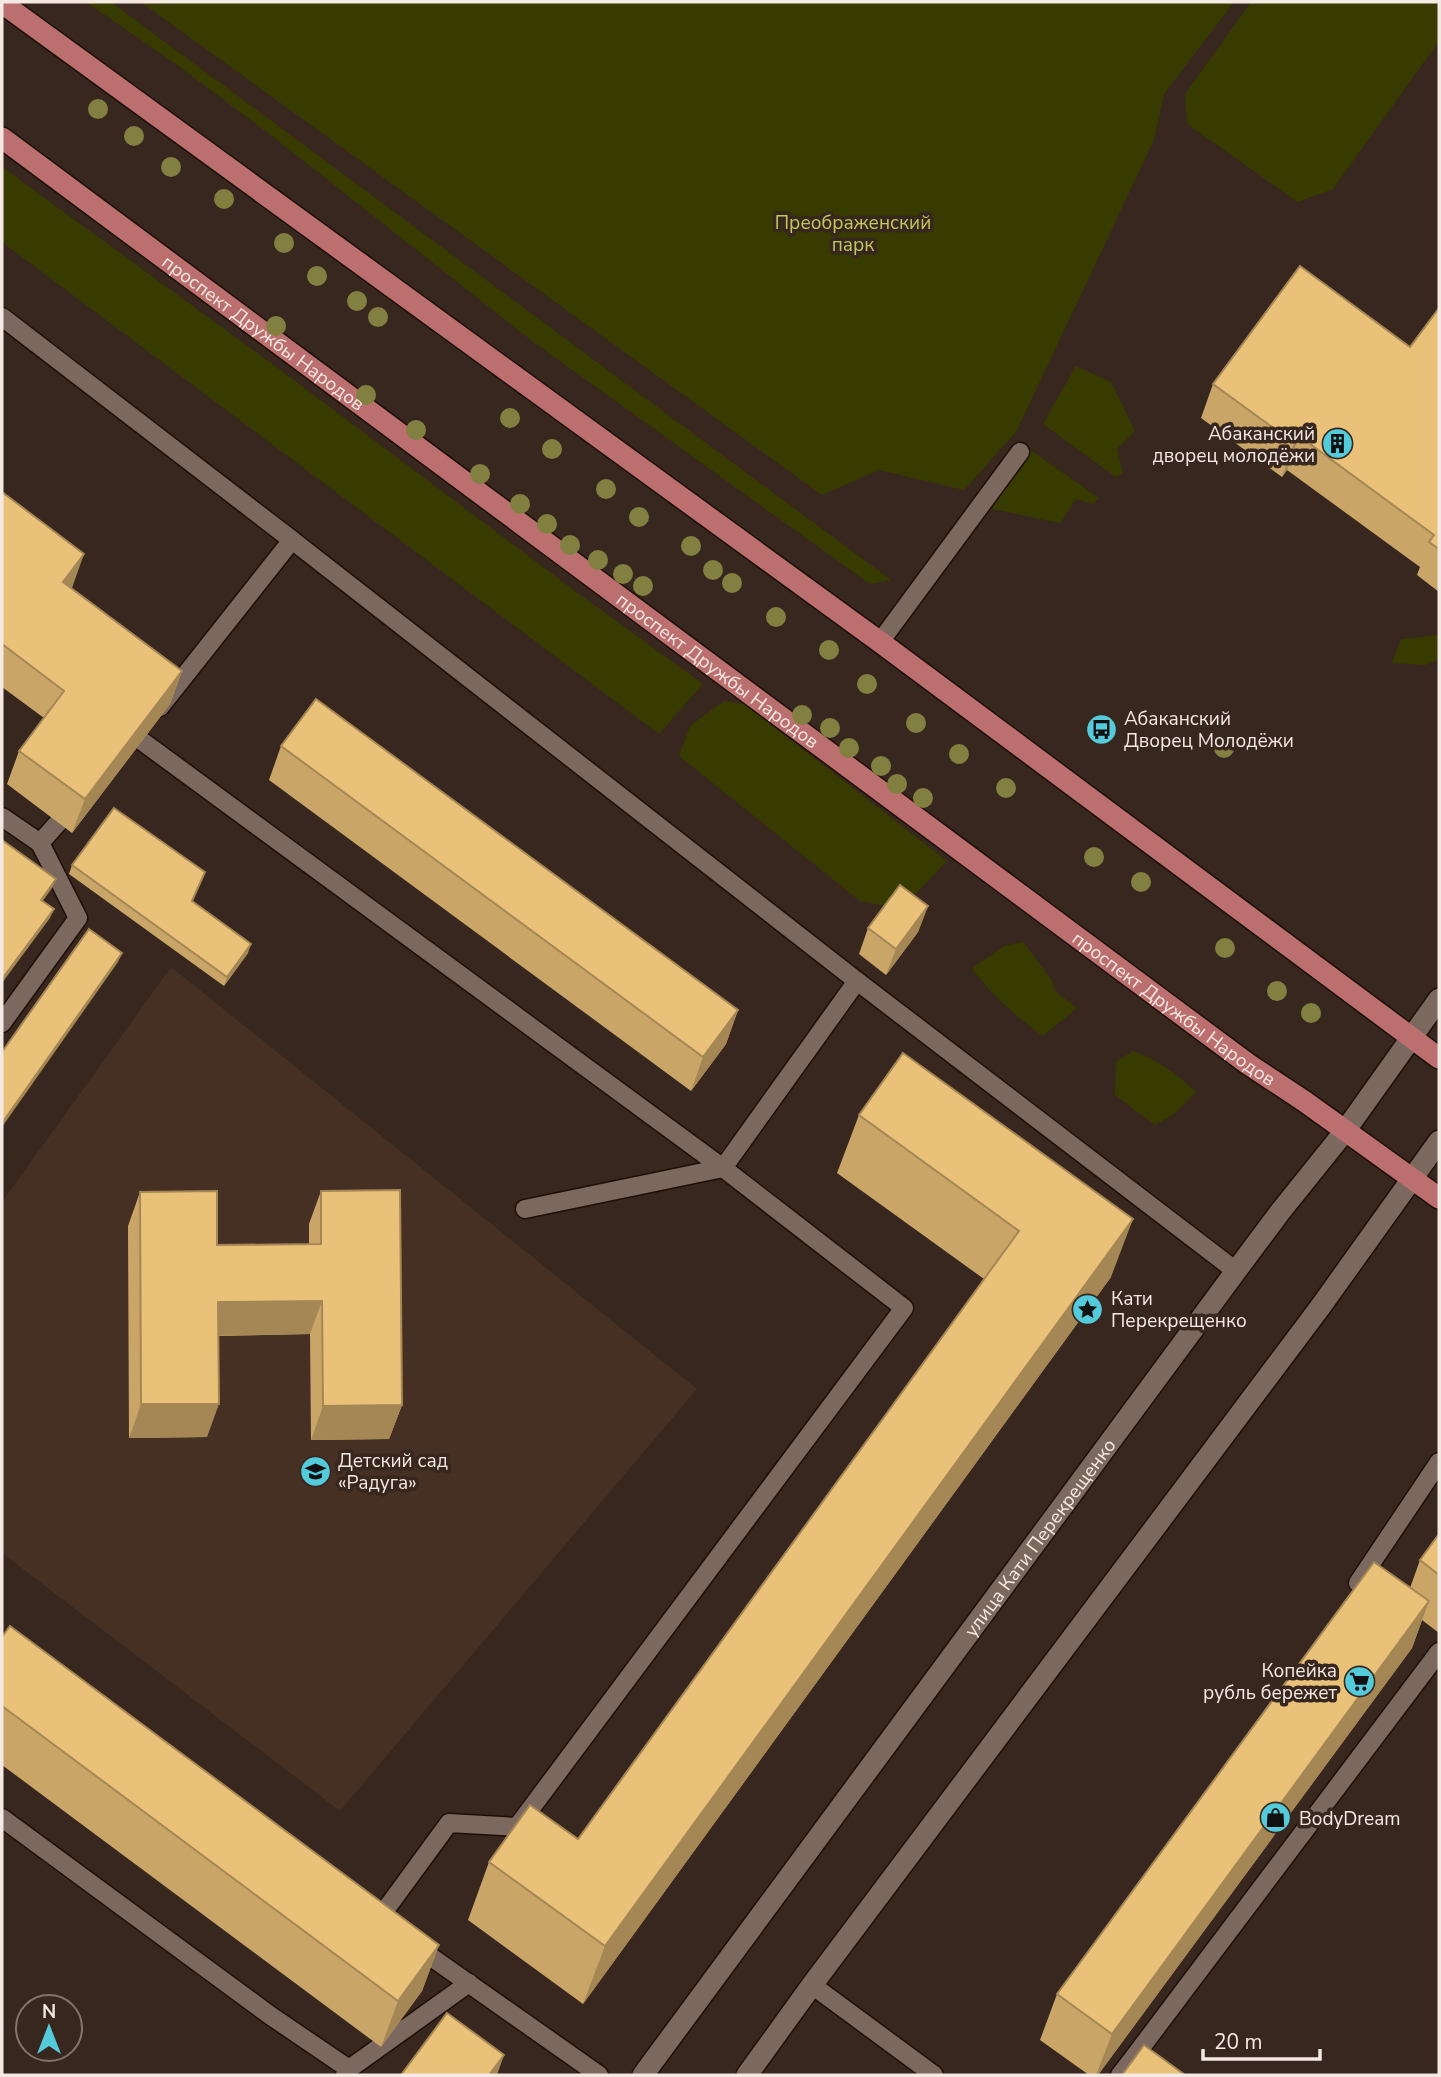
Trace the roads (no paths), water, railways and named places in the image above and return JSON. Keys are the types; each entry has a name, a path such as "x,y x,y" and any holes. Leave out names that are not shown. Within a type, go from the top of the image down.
{"main road":[{"path":"2,3 880,642 1439,1058"},
{"name":"проспект Дружбы Народов","path":"2,138 1248,1064 1439,1198"}],"street":[{"name":"улица Кати Перекрещенко","path":"643,2075 1236,1271 1345,1131 1439,999"},
{"path":"747,2075 811,1985 1321,1306 1439,1141"}],"lane":[{"path":"2,317 857,981 1236,1271"},
{"path":"880,642 1020,452"},
{"path":"292,540 140,731 723,1168 904,1308 517,1827 449,1823 384,1924 599,2075"},
{"path":"40,843 83,794"},
{"path":"2,817 40,843 78,918 2,1023"},
{"path":"525,1209 723,1168 857,981"},
{"path":"1358,1583 1439,1462"},
{"path":"1120,2075 1439,1652"},
{"path":"2,1818 347,2072 469,1983"},
{"path":"811,1985 934,2075"},
{"path":"1134,2057 1159,2075"}],"place":[{"name":"Абаканский дворец молодёжи","path":"1338,444"},
{"name":"Абаканский Дворец Молодёжи","path":"1101,729"},
{"name":"Кати Перекрещенко","path":"1088,1309"},
{"name":"Детский сад «Радуга»","path":"315,1471"},
{"name":"Копейка рубль бережет","path":"1360,1681"},
{"name":"BodyDream","path":"1276,1818"}],"park label":[{"name":"Преображенский парк","path":"853,233"}]}
